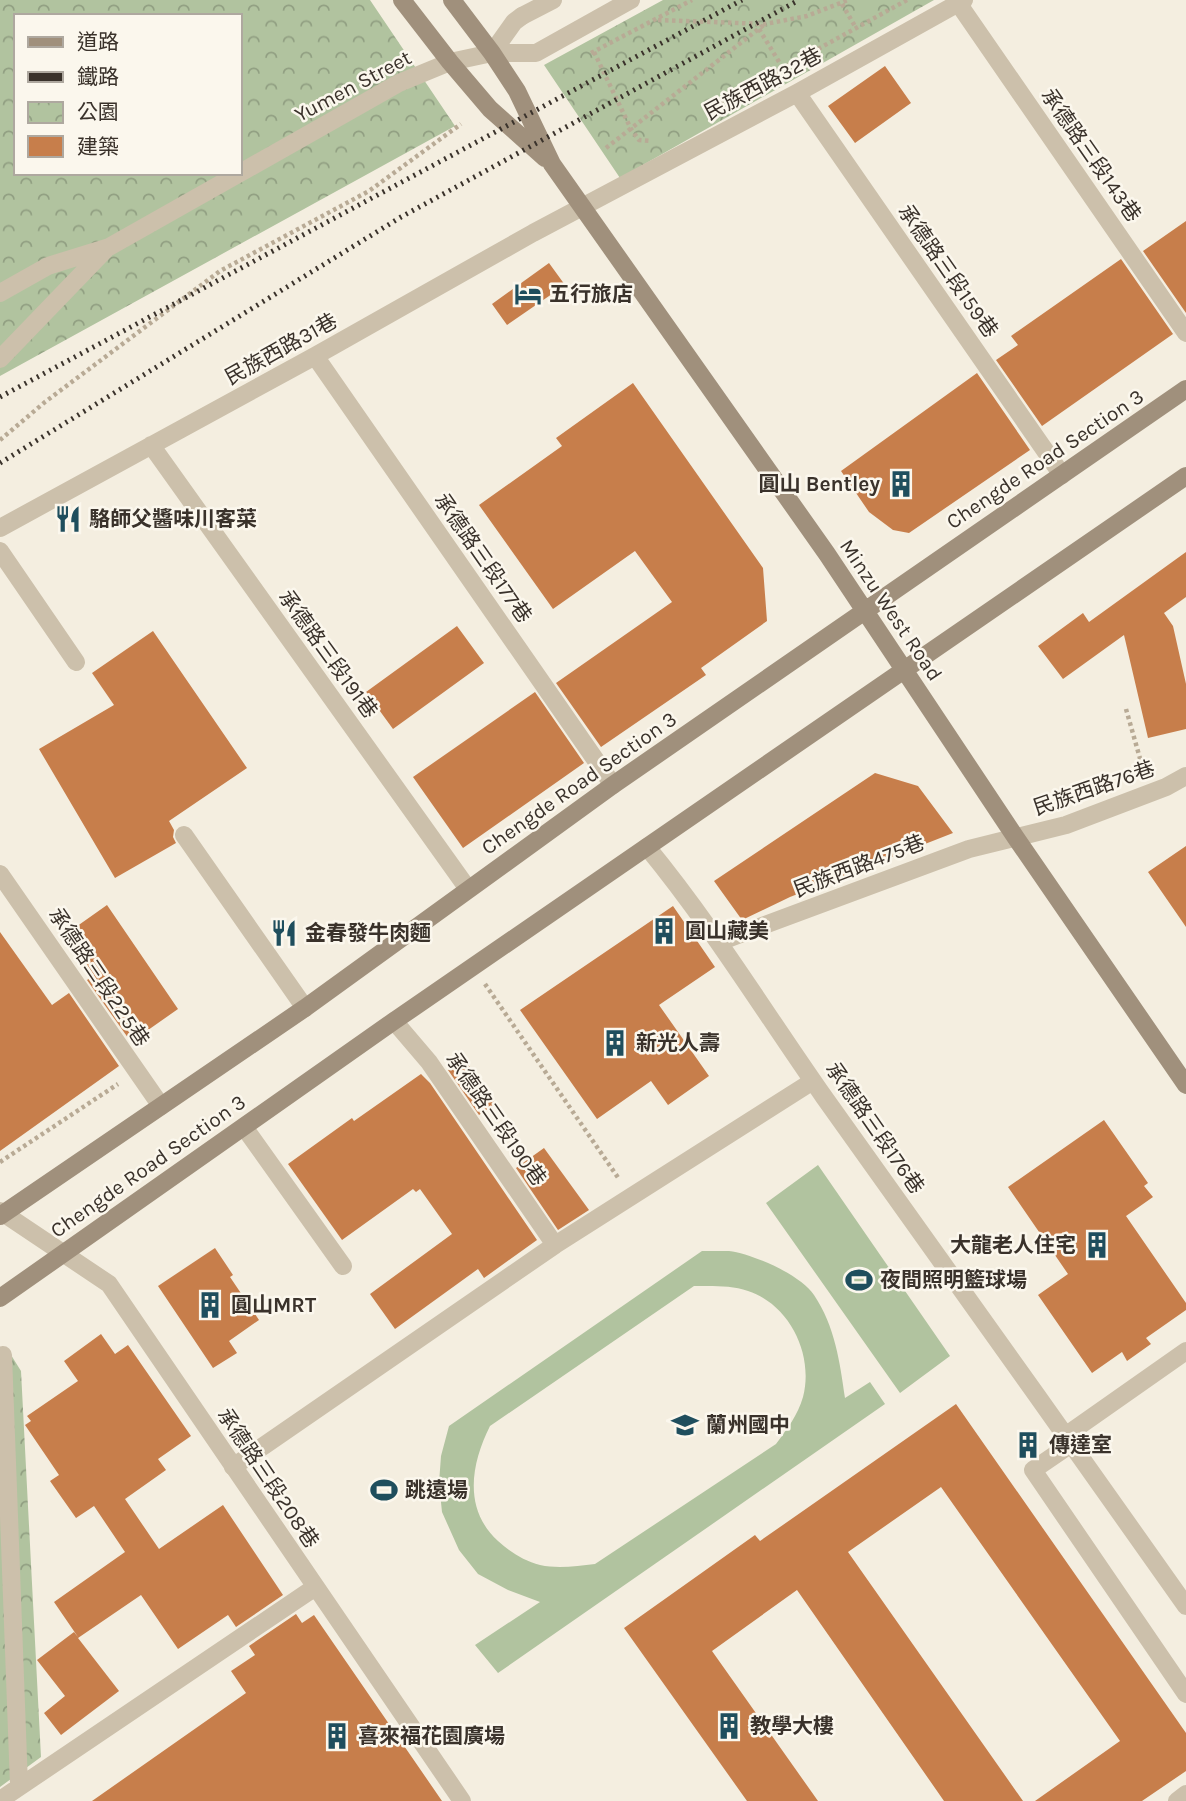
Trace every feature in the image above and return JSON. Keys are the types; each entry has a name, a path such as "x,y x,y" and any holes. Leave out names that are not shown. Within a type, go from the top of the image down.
{"main road":[{"name":"Minzu West Road","path":"402,0 490,109 552,164"},
{"name":"Minzu West Road","path":"452,0 517,91 552,164 865,610 1016,838 1186,1085"},
{"name":"Chengde Road Section 3","path":"1,1213 305,1008 613,785 1186,389"},
{"name":"Chengde Road Section 3","path":"0,1298 394,1021 1186,476"}],"street":[{"path":"492,53 514,22 553,0"},
{"name":"Yumen Street","path":"242,172 399,83 450,62 492,53 536,53 631,0"},
{"name":"民族西路32巷","path":"584,208 961,2"},
{"name":"承德路三段143巷","path":"961,2 1186,333"},
{"name":"承德路三段159巷","path":"797,93 1062,475"},
{"name":"Yumen Street","path":"0,293 48,266 108,247 236,175"},
{"name":"民族西路31巷","path":"0,528 533,233 584,208"},
{"path":"0,359 108,247"},
{"name":"承德路三段177巷","path":"315,356 613,785"},
{"name":"承德路三段191巷","path":"151,445 468,889"},
{"path":"0,551 76,662"},
{"name":"民族西路76巷","path":"1016,838 1066,825 1150,794 1186,776"},
{"path":"184,835 305,1008"},
{"name":"民族西路475巷","path":"719,942 969,849 1016,838"},
{"name":"承德路三段176巷","path":"647,847 680,887 813,1081 1186,1606"},
{"name":"承德路三段225巷","path":"0,874 161,1106"},
{"name":"承德路三段190巷","path":"394,1021 429,1062 555,1245"},
{"path":"233,1467 555,1245 813,1081"},
{"path":"244,1127 343,1266"},
{"name":"承德路三段208巷","path":"1,1213 108,1284 461,1801"},
{"path":"3,1355 20,1793"},
{"path":"1185,1355 1068,1440 1033,1470 1186,1694"},
{"path":"0,1800 20,1793 314,1588"},
{"path":"1177,1801 1186,1794"}],"path":[{"path":"583,56 658,20 692,0"},
{"path":"658,20 765,24 807,16 848,0"},
{"path":"893,0 896,6"},
{"path":"709,109 907,0"},
{"path":"842,4 856,28"},
{"path":"606,148 765,24"},
{"path":"759,29 783,69"},
{"path":"594,52 631,129 639,140 648,142 661,136"},
{"path":"0,440 45,402 220,271 369,191 461,124"},
{"path":"1126,709 1150,794"},
{"path":"473,967 631,1197"},
{"path":"0,1161 136,1073"}],"green space":[{"path":"0,0 370,0 455,126 0,376"},
{"path":"663,0 934,0 620,178 544,65"},
{"name":"夜間照明籃球場","path":"818,1165 950,1356 900,1393 766,1203"},
{"path":"702,1251 729,1251 751,1256 788,1273 808,1287 832,1332 845,1398 870,1382 885,1404 498,1673 475,1645 540,1602 508,1590 478,1574 459,1550 442,1512 439,1483 441,1456 449,1426","holes":["694,1286 721,1286 748,1291 763,1298 787,1320 802,1349 806,1381 803,1397 792,1422 776,1444 595,1564 567,1567 540,1565 507,1549 487,1528 475,1501 475,1471 490,1426"]},
{"path":"11,1355 21,1371 41,1757 0,1787 0,1507"}],"building":[{"path":"885,66 911,103 855,143 828,106"},
{"path":"1186,221 1186,313 1143,251"},
{"path":"1121,259 1173,334 1042,426 996,360 1018,345 1011,336"},
{"name":"五行旅店","path":"549,263 565,285 507,325 492,304"},
{"path":"977,373 1030,450 909,533 893,530 869,512 841,471"},
{"path":"633,383 763,568 767,621 701,668 706,675 601,747 556,683 672,602 635,551 553,609 479,505 562,446 556,438"},
{"path":"1186,552 1186,597 1164,613 1173,626 1186,684 1186,729 1148,738 1124,635 1063,679 1038,646 1083,613 1089,622"},
{"path":"457,626 484,663 393,729 366,692"},
{"path":"153,631 247,768 169,821 176,843 115,878 39,749 114,705 92,673"},
{"path":"535,692 584,763 463,848 413,777"},
{"path":"875,773 918,786 953,833 790,897 742,920 714,881"},
{"path":"1186,846 1186,927 1148,872"},
{"path":"107,905 178,1009 131,1042 87,980 94,975 66,934"},
{"name":"新光人壽","path":"673,906 715,967 659,1005 709,1076 668,1105 651,1081 597,1119 520,1010"},
{"path":"0,932 52,1005 69,993 119,1066 0,1151"},
{"path":"464,1059 496,1103 479,1115 448,1070"},
{"path":"421,1074 430,1083 537,1240 484,1278 478,1269 395,1329 370,1294 452,1234 420,1189 416,1192 413,1189 342,1240 288,1164 352,1118 354,1121"},
{"name":"大龍老人住宅","path":"1104,1120 1148,1183 1144,1186 1153,1197 1126,1216 1186,1303 1186,1310 1146,1338 1151,1344 1127,1361 1122,1352 1092,1373 1038,1295 1068,1274 1008,1187"},
{"path":"544,1148 589,1210 558,1230 516,1168"},
{"name":"圓山MRT","path":"215,1248 233,1275 230,1277 259,1320 229,1341 237,1353 213,1368 158,1286"},
{"path":"101,1334 115,1354 128,1345 191,1436 158,1459 166,1470 125,1499 159,1549 223,1505 283,1595 236,1627 228,1615 178,1649 141,1595 78,1638 119,1691 61,1735 44,1713 65,1696 37,1660 74,1632 78,1637 54,1602 125,1552 94,1506 76,1518 50,1481 59,1475 25,1425 31,1421 27,1416 78,1381 64,1361"},
{"path":"956,1404 1186,1733 1186,1771 1142,1801 1035,1801 1120,1741 941,1487 848,1552 1023,1801 944,1801 797,1590 712,1651 818,1801 747,1801 624,1628 755,1535 760,1541"},
{"path":"296,1614 302,1623 314,1615 442,1801 92,1801 246,1693 231,1671 255,1655 249,1646"}],"railway":[{"path":"0,397 742,0"},
{"path":"0,463 401,217 799,0"}],"place":[{"name":"五行旅店","path":"528,294"},
{"name":"圓山 Bentley","path":"901,484"},
{"name":"駱師父醬味川客菜","path":"68,519"},
{"name":"圓山藏美","path":"664,931"},
{"name":"金春發牛肉麵","path":"284,933"},
{"name":"新光人壽","path":"615,1043"},
{"name":"大龍老人住宅","path":"1097,1245"},
{"name":"夜間照明籃球場","path":"859,1280"},
{"name":"圓山MRT","path":"210,1305"},
{"name":"蘭州國中","path":"685,1425"},
{"name":"傳達室","path":"1028,1445"},
{"name":"跳遠場","path":"384,1490"},
{"name":"教學大樓","path":"729,1726"},
{"name":"喜來福花園廣場","path":"337,1736"}]}
